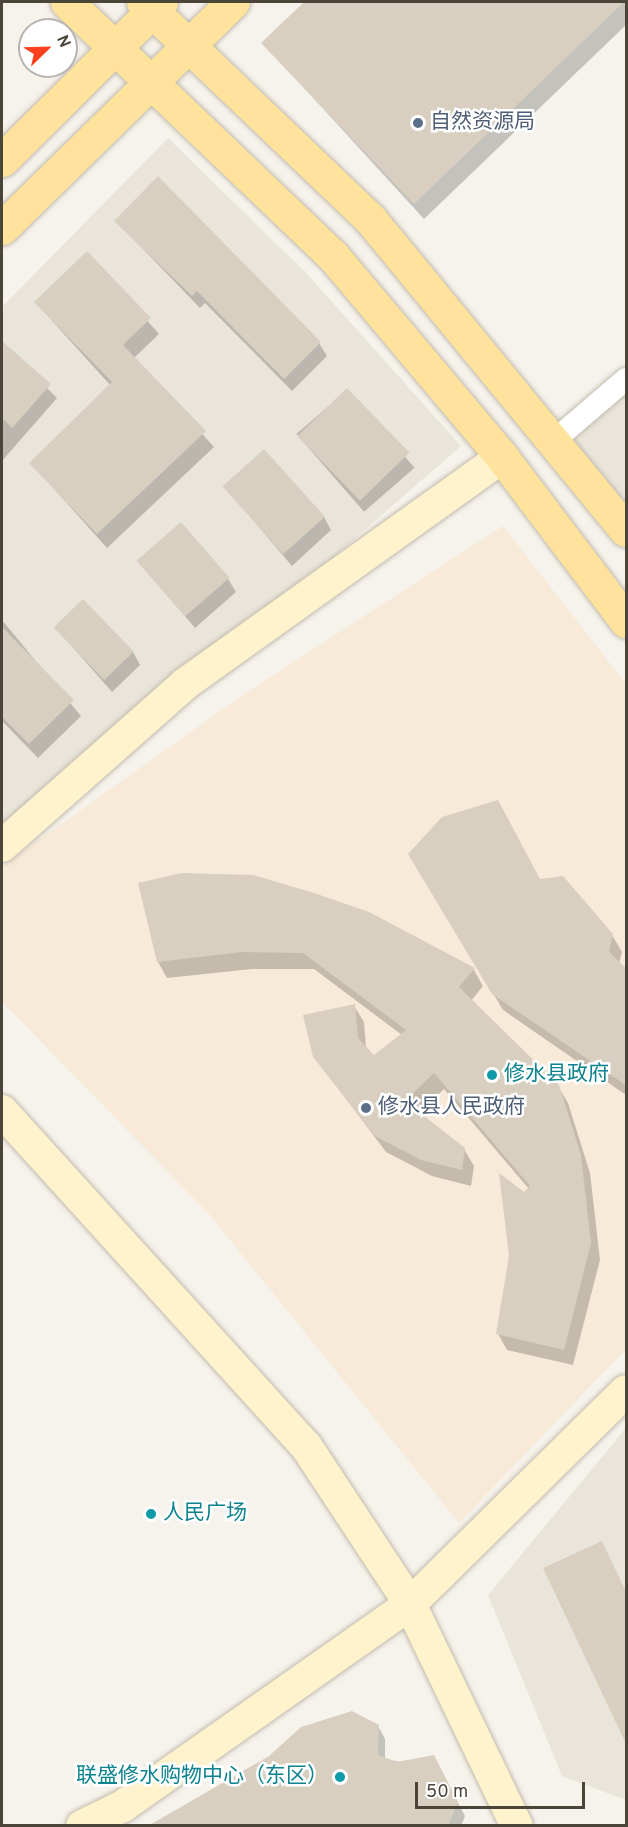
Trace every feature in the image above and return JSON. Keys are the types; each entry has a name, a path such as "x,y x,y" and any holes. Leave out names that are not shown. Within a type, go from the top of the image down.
{"main road":[{"path":"67,2 333,256 502,457 627,621"},
{"path":"2,228 233,2"},
{"path":"2,160 115,47 152,4 187,45 371,220 556,440 627,530"}],"street":[{"path":"556,440 627,379"},
{"path":"2,846 185,684 502,457"},
{"path":"2,1111 306,1446 410,1605 517,1826"},
{"path":"82,1826 123,1806 410,1605 627,1391"}],"shaded area":[{"path":"168,138 308,275 461,446 2,846 2,307"},
{"path":"626,379 626,532 556,439"},
{"name":"修水县人民政府","path":"503,526 626,684 626,1349 459,1523 209,1214 2,1002 2,866 247,692"},
{"path":"626,1428 626,1800 562,1776 488,1595"}],"building":[{"name":"自然资源局","path":"304,2 624,2 414,204 261,43"},
{"path":"158,176 321,342 284,379 197,291 192,296 114,221"},
{"path":"87,251 151,318 123,345 206,431 97,534 29,463 112,382 34,302"},
{"path":"2,341 51,384 12,428 2,418"},
{"path":"347,388 410,453 360,501 297,436"},
{"path":"264,449 325,517 283,554 222,486"},
{"path":"181,522 230,578 185,617 136,561"},
{"path":"83,599 134,652 104,680 54,627"},
{"path":"2,627 74,700 29,744 2,717"},
{"path":"498,800 540,879 563,876 613,934 609,952 627,969 627,1086 492,994 408,854 442,817"},
{"name":"修水县政府","path":"181,873 253,875 314,893 369,912 475,968 459,987 559,1085 581,1155 591,1243 564,1350 496,1334 509,1256 499,1173 524,1192 530,1186 434,1073 405,1101 465,1148 462,1170 421,1160 375,1136 313,1057 303,1015 355,1004 358,1038 374,1055 406,1030 303,953 242,952 157,962 138,883"},
{"path":"602,1541 627,1594 627,1746 543,1568"},
{"name":"联盛修水购物中心（东区）","path":"352,1711 379,1725 378,1755 397,1762 434,1755 458,1802 448,1826 148,1826 269,1756 301,1727"}],"place":[{"name":"自然资源局","path":"418,123"},
{"name":"修水县政府","path":"492,1075"},
{"name":"修水县人民政府","path":"366,1108"},
{"name":"人民广场","path":"151,1514"},
{"name":"联盛修水购物中心（东区）","path":"340,1777"}]}
